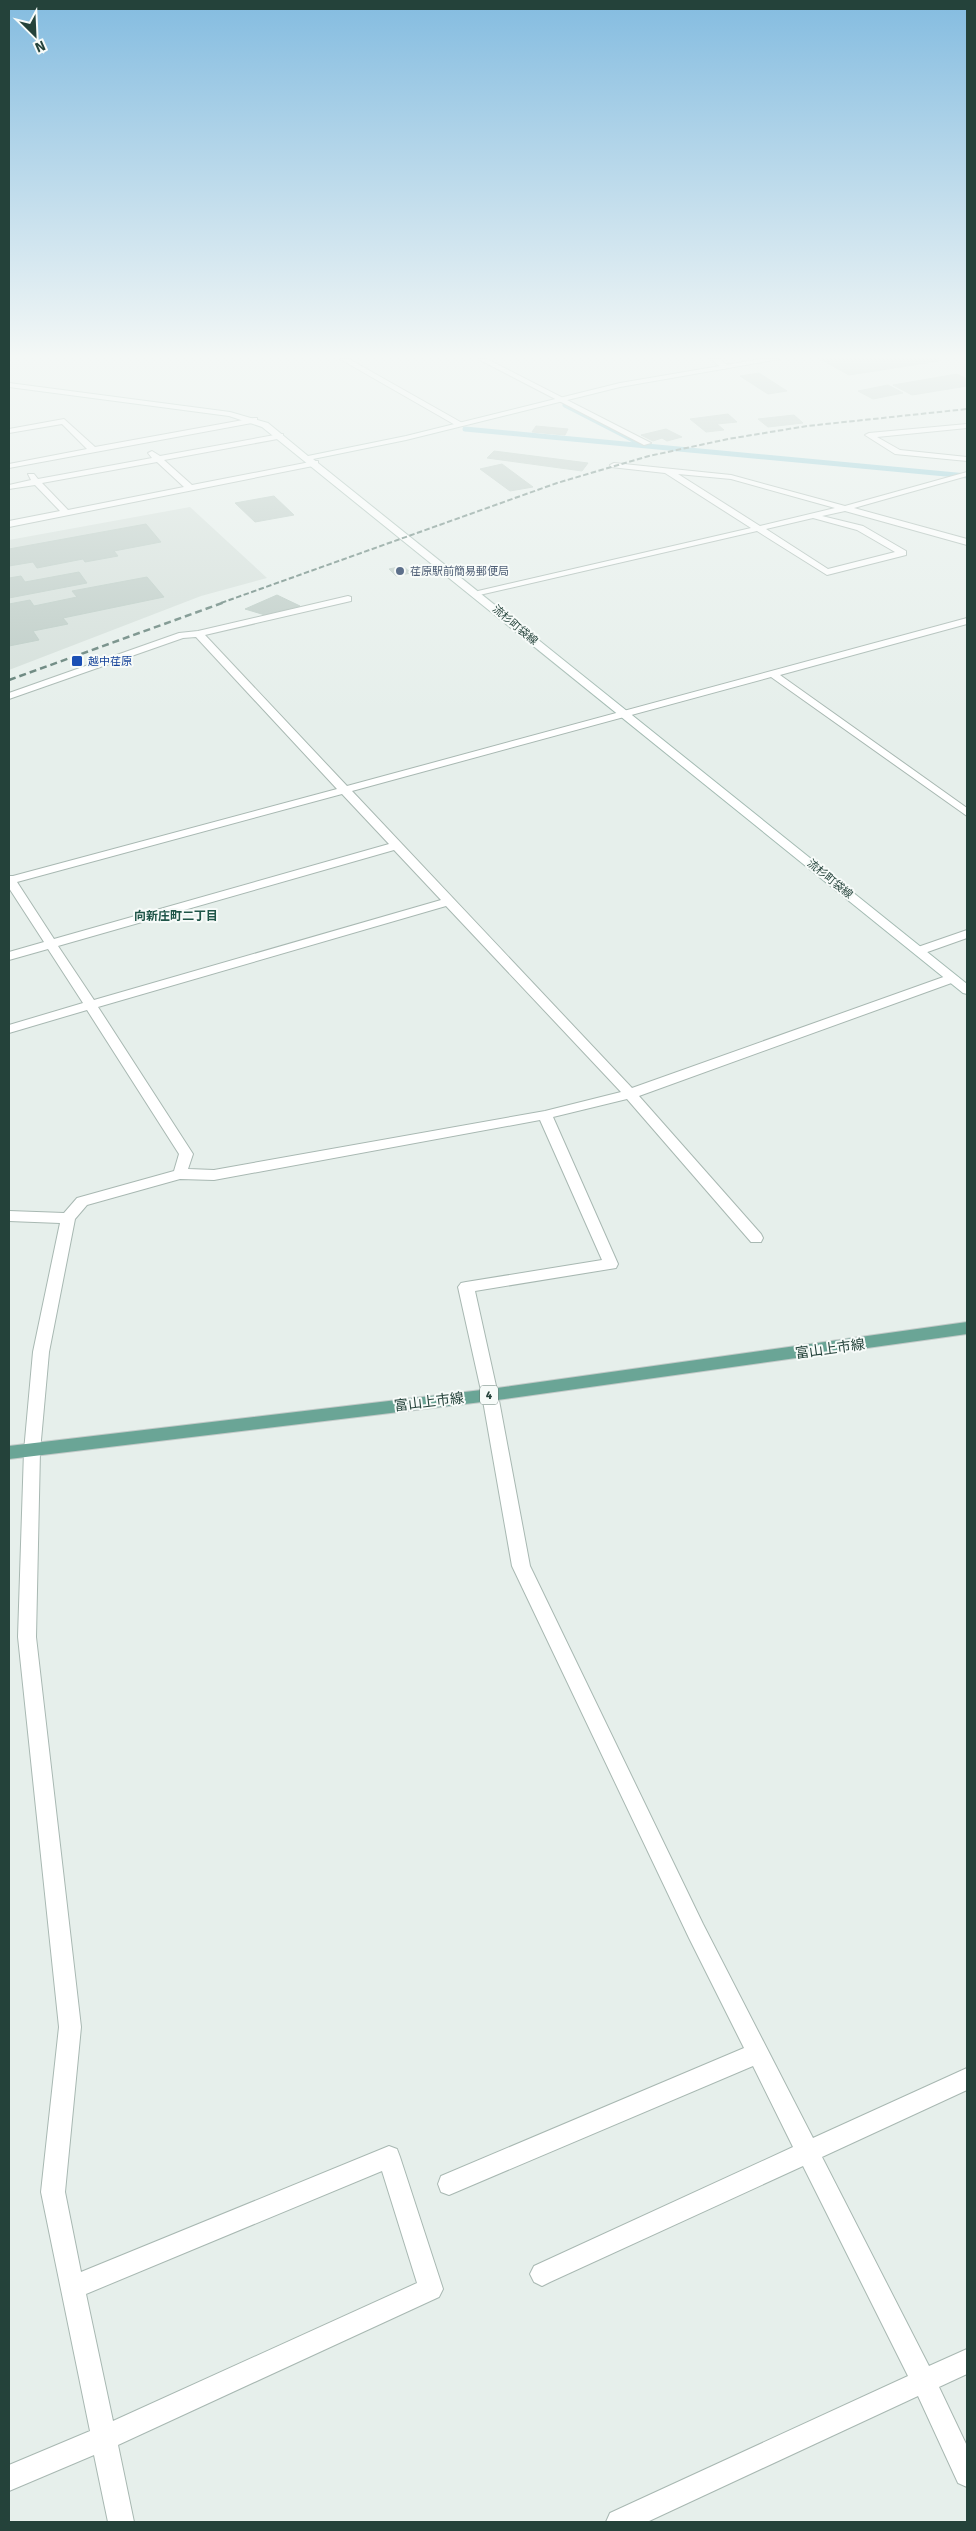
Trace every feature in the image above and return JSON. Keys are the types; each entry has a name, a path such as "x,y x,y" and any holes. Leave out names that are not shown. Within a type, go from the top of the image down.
{"main road":[{"name":"富山上市線","path":"9,1453 490,1395 967,1328"}],"street":[{"path":"33,477 66,512"},
{"path":"9,486 57,477"},
{"path":"178,477 190,488"},
{"path":"9,524 237,477"},
{"name":"流杉町袋線","path":"332,477 405,538 478,594 967,990"},
{"path":"677,477 827,572 902,553 860,528 820,519 814,515"},
{"path":"732,477 842,509 967,542"},
{"path":"478,594 842,509 956,477"},
{"path":"9,696 182,635 198,634 348,599"},
{"path":"180,1174 186,1154 9,880 774,675 967,621"},
{"path":"198,634 630,1094 756,1238"},
{"path":"774,675 967,813"},
{"path":"9,956 396,846"},
{"path":"9,1029 449,901"},
{"path":"919,951 967,934"},
{"path":"121,2522 53,2192 70,2026 57,1897 46,1823 27,1636 32,1451 41,1352 68,1218 82,1201 180,1174 214,1175 545,1115 630,1094 952,978"},
{"path":"545,1115 611,1264 466,1287 490,1395 521,1566 696,1931 924,2382 967,2474"},
{"path":"9,1216 68,1218"},
{"path":"449,2184 758,2054"},
{"path":"542,2274 967,2080"},
{"path":"9,2478 104,2438 431,2289 388,2157 72,2288"},
{"path":"619,2522 967,2361"}],"shaded area":[{"path":"190,507 267,578 201,596 9,670 9,540"}],"building":[{"path":"491,477 520,477 533,487 510,491"},
{"path":"274,496 294,515 255,522 235,503"},
{"path":"146,524 161,542 114,551 118,556 85,562 83,559 37,568 33,562 9,566 9,549"},
{"path":"403,566 411,573 396,576 389,569"},
{"path":"79,572 87,583 9,598 9,578 21,576 25,582"},
{"path":"147,577 164,597 63,618 68,624 33,631 39,640 9,646 9,604 30,600 34,606 77,597 72,591"},
{"path":"277,595 300,606 265,615 245,609"}],"railway":[{"path":"221,603 577,477"},
{"path":"9,680 225,602"}],"place":[{"name":"荏原駅前簡易郵便局","path":"400,571"},
{"name":"越中荏原","path":"77,661"}],"district":[{"name":"向新庄町二丁目","path":"176,916"}]}
